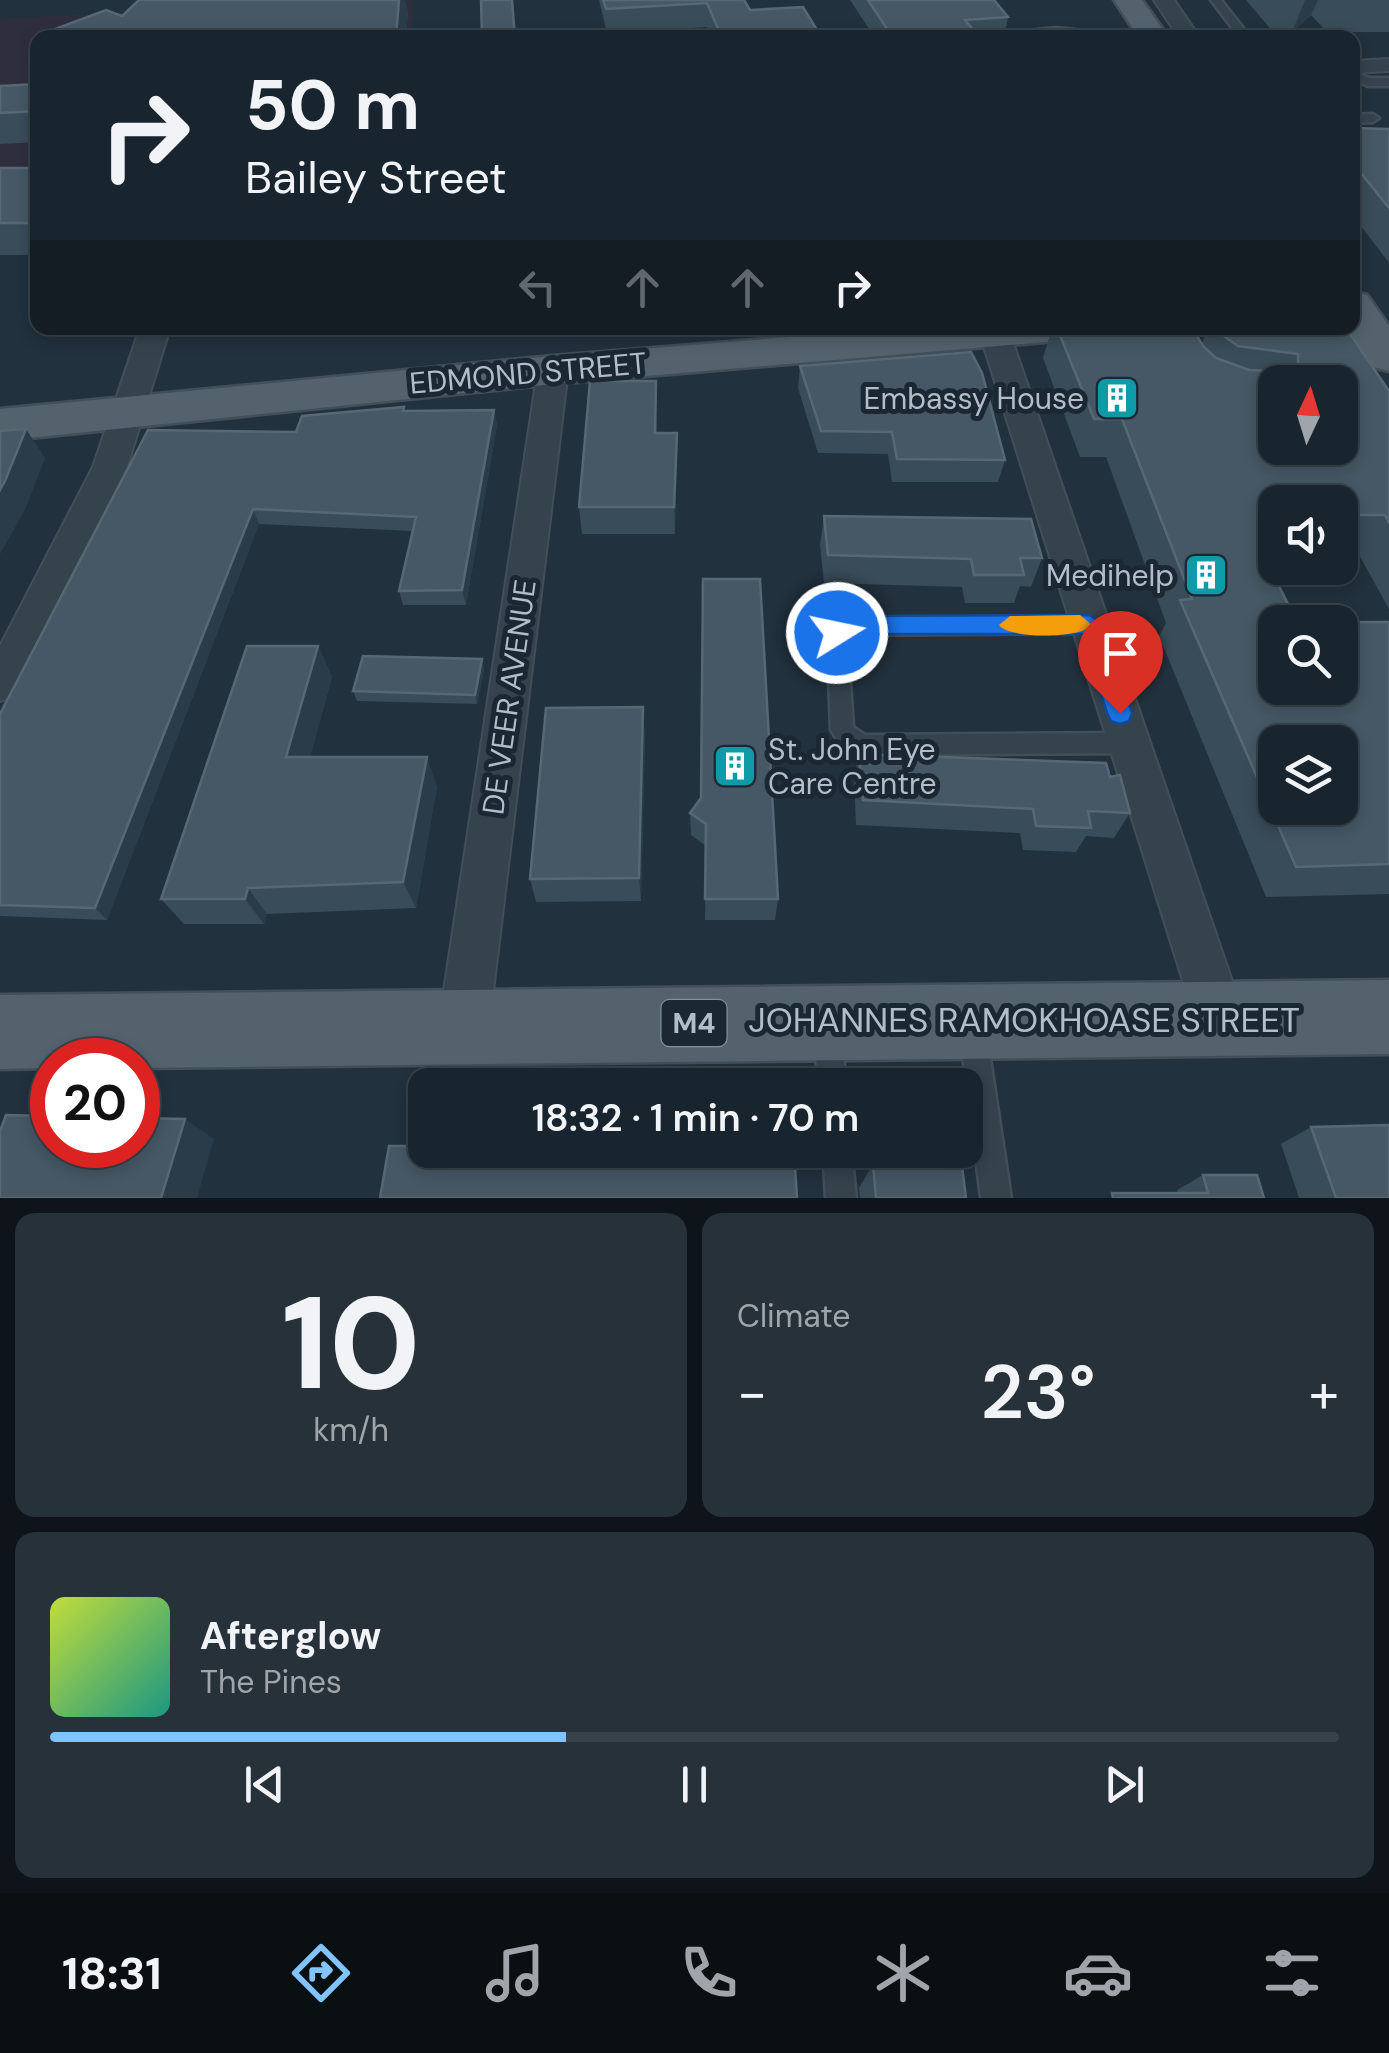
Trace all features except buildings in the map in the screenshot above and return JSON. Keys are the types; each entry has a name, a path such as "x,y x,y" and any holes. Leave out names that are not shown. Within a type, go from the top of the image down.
{"main road":[{"path":"1128,0 1149,30"},
{"path":"1360,304 1389,303"},
{"path":"1360,315 1389,357"},
{"name":"EDMOND STREET","path":"0,425 553,370 982,335"},
{"name":"JOHANNES RAMOKHOASE STREET","path":"0,1032 464,1024 830,1053 972,1020 1389,1018"}],"street":[{"path":"1164,0 1185,30"},
{"path":"1360,66 1389,64"},
{"path":"0,685 110,467 153,335"},
{"path":"994,335 1220,1018"},
{"name":"DE VEER AVENUE","path":"464,1024 553,370"}],"lane":[{"path":"1216,0 1240,30"},
{"path":"1360,78 1389,82"},
{"path":"1360,118 1373,118"},
{"path":"1090,624 842,627 837,633 842,730 849,740 864,745 1130,743"},
{"path":"972,1020 996,1198"},
{"path":"838,1168 841,1198"}],"shaded area":[{"path":"336,0 413,0 411,30 30,30 30,172 0,174 0,19"}],"slow traffic":[{"path":"1010,625 1080,625"}],"place":[{"name":"Embassy House","path":"1117,398"},
{"name":"Medihelp","path":"1206,575"},
{"name":"St. John Eye Care Centre","path":"735,766"}],"route":[{"path":"837,633 842,627 853,625 1090,624 1120,713"}]}
